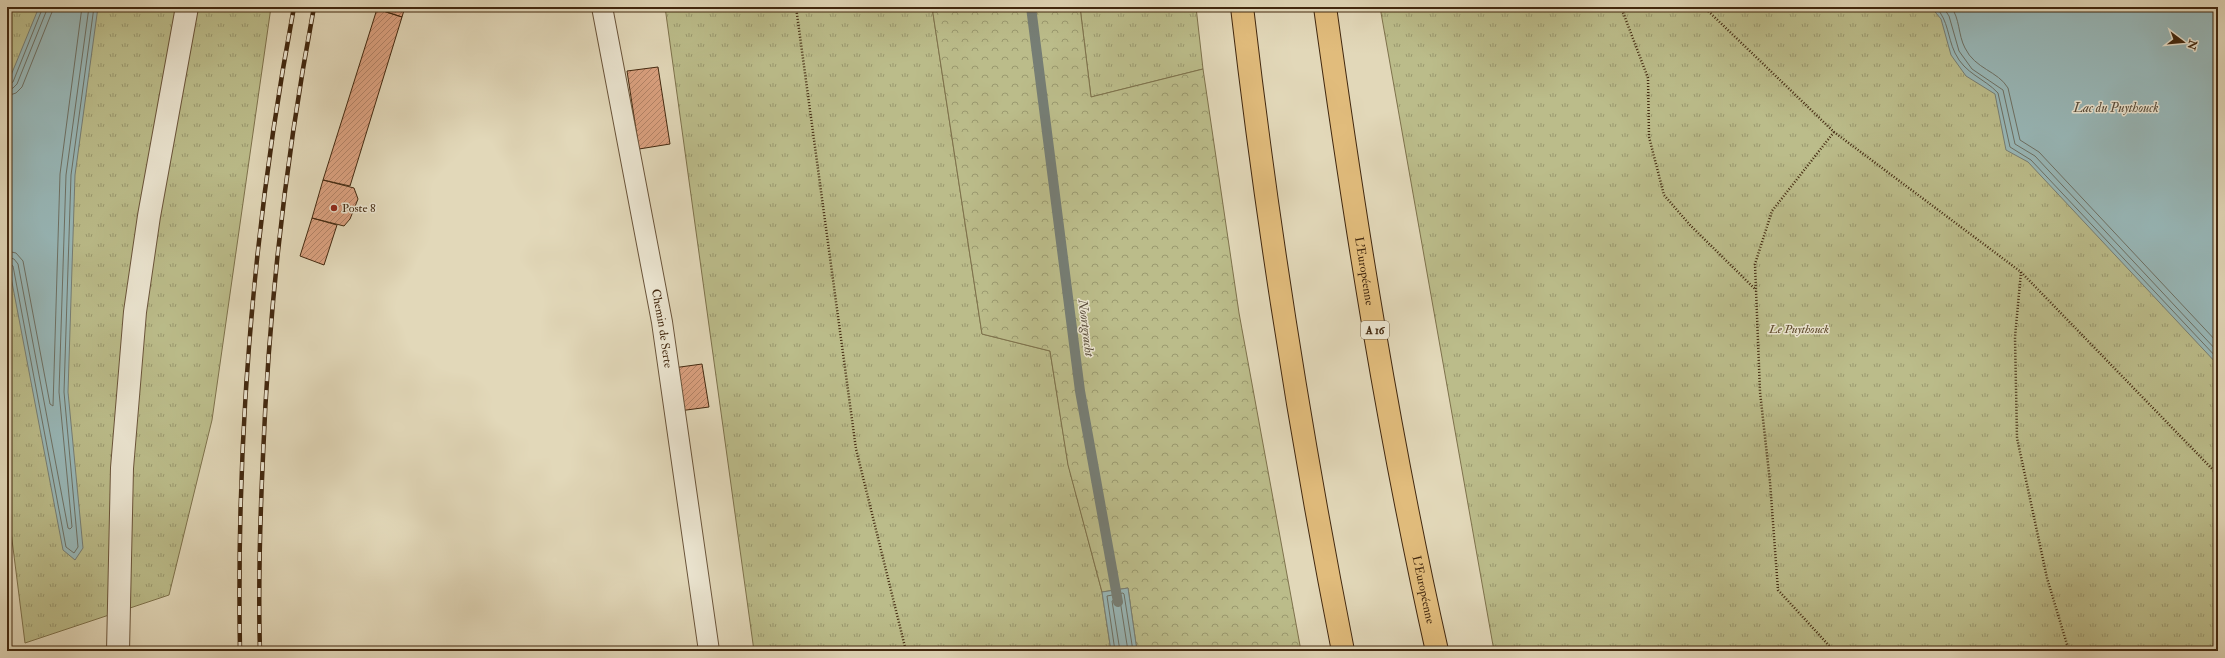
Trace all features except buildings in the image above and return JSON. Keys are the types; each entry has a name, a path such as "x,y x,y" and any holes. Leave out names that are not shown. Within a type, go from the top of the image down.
{"highway":[{"path":"1242,7 1293,372 1343,651"},
{"name":"L'Européenne","path":"1325,7 1347,162 1380,365 1406,502 1437,651"}],"street":[{"path":"118,651 122,468 135,312 149,216 187,7"}],"lane":[{"name":"Chemin de Serte","path":"602,7 662,322 709,651"}],"path":[{"path":"796,7 856,449 906,651"},
{"path":"1621,7 1648,78 1649,137 1664,195 1690,225 1756,290"},
{"path":"1704,7 1834,132 2021,272 2218,475"},
{"path":"1834,132 1772,211 1755,264 1760,392 1770,482 1778,590 1834,651"},
{"path":"2021,272 2015,337 2017,438 2047,578 2069,651"}],"green space":[{"path":"7,7 271,7 212,420 169,595 25,643 7,500"},
{"path":"665,7 932,7 982,334 1050,351 1068,464 1102,592 1111,651 754,651"},
{"path":"932,7 1080,7 1091,97 1203,69 1239,313 1301,651 1137,651 1128,588 1102,592 1068,465 1050,351 982,334"},
{"path":"1080,7 1196,7 1203,69 1091,97"},
{"name":"Le Puythouck","path":"1380,7 2218,7 2218,651 1494,651"}],"water":[{"path":"39,7 98,7 75,175 68,392 83,548 75,560 63,550 7,256 7,85"},
{"name":"Lac du Puythouck","path":"1931,7 2218,7 2218,365 2028,162 2006,150 1995,94 1966,76 1951,55 1941,19"},
{"path":"1128,588 1137,651 1111,651 1102,592"}],"waterway":[{"name":"Noortgracht","path":"1031,7 1080,391 1118,602"}],"railway":[{"path":"240,651 241,489 250,328 268,167 294,7"},
{"path":"260,651 260,529 266,399 274,287 287,175 314,7"}],"place":[{"name":"Poste 8","path":"334,208"}]}
